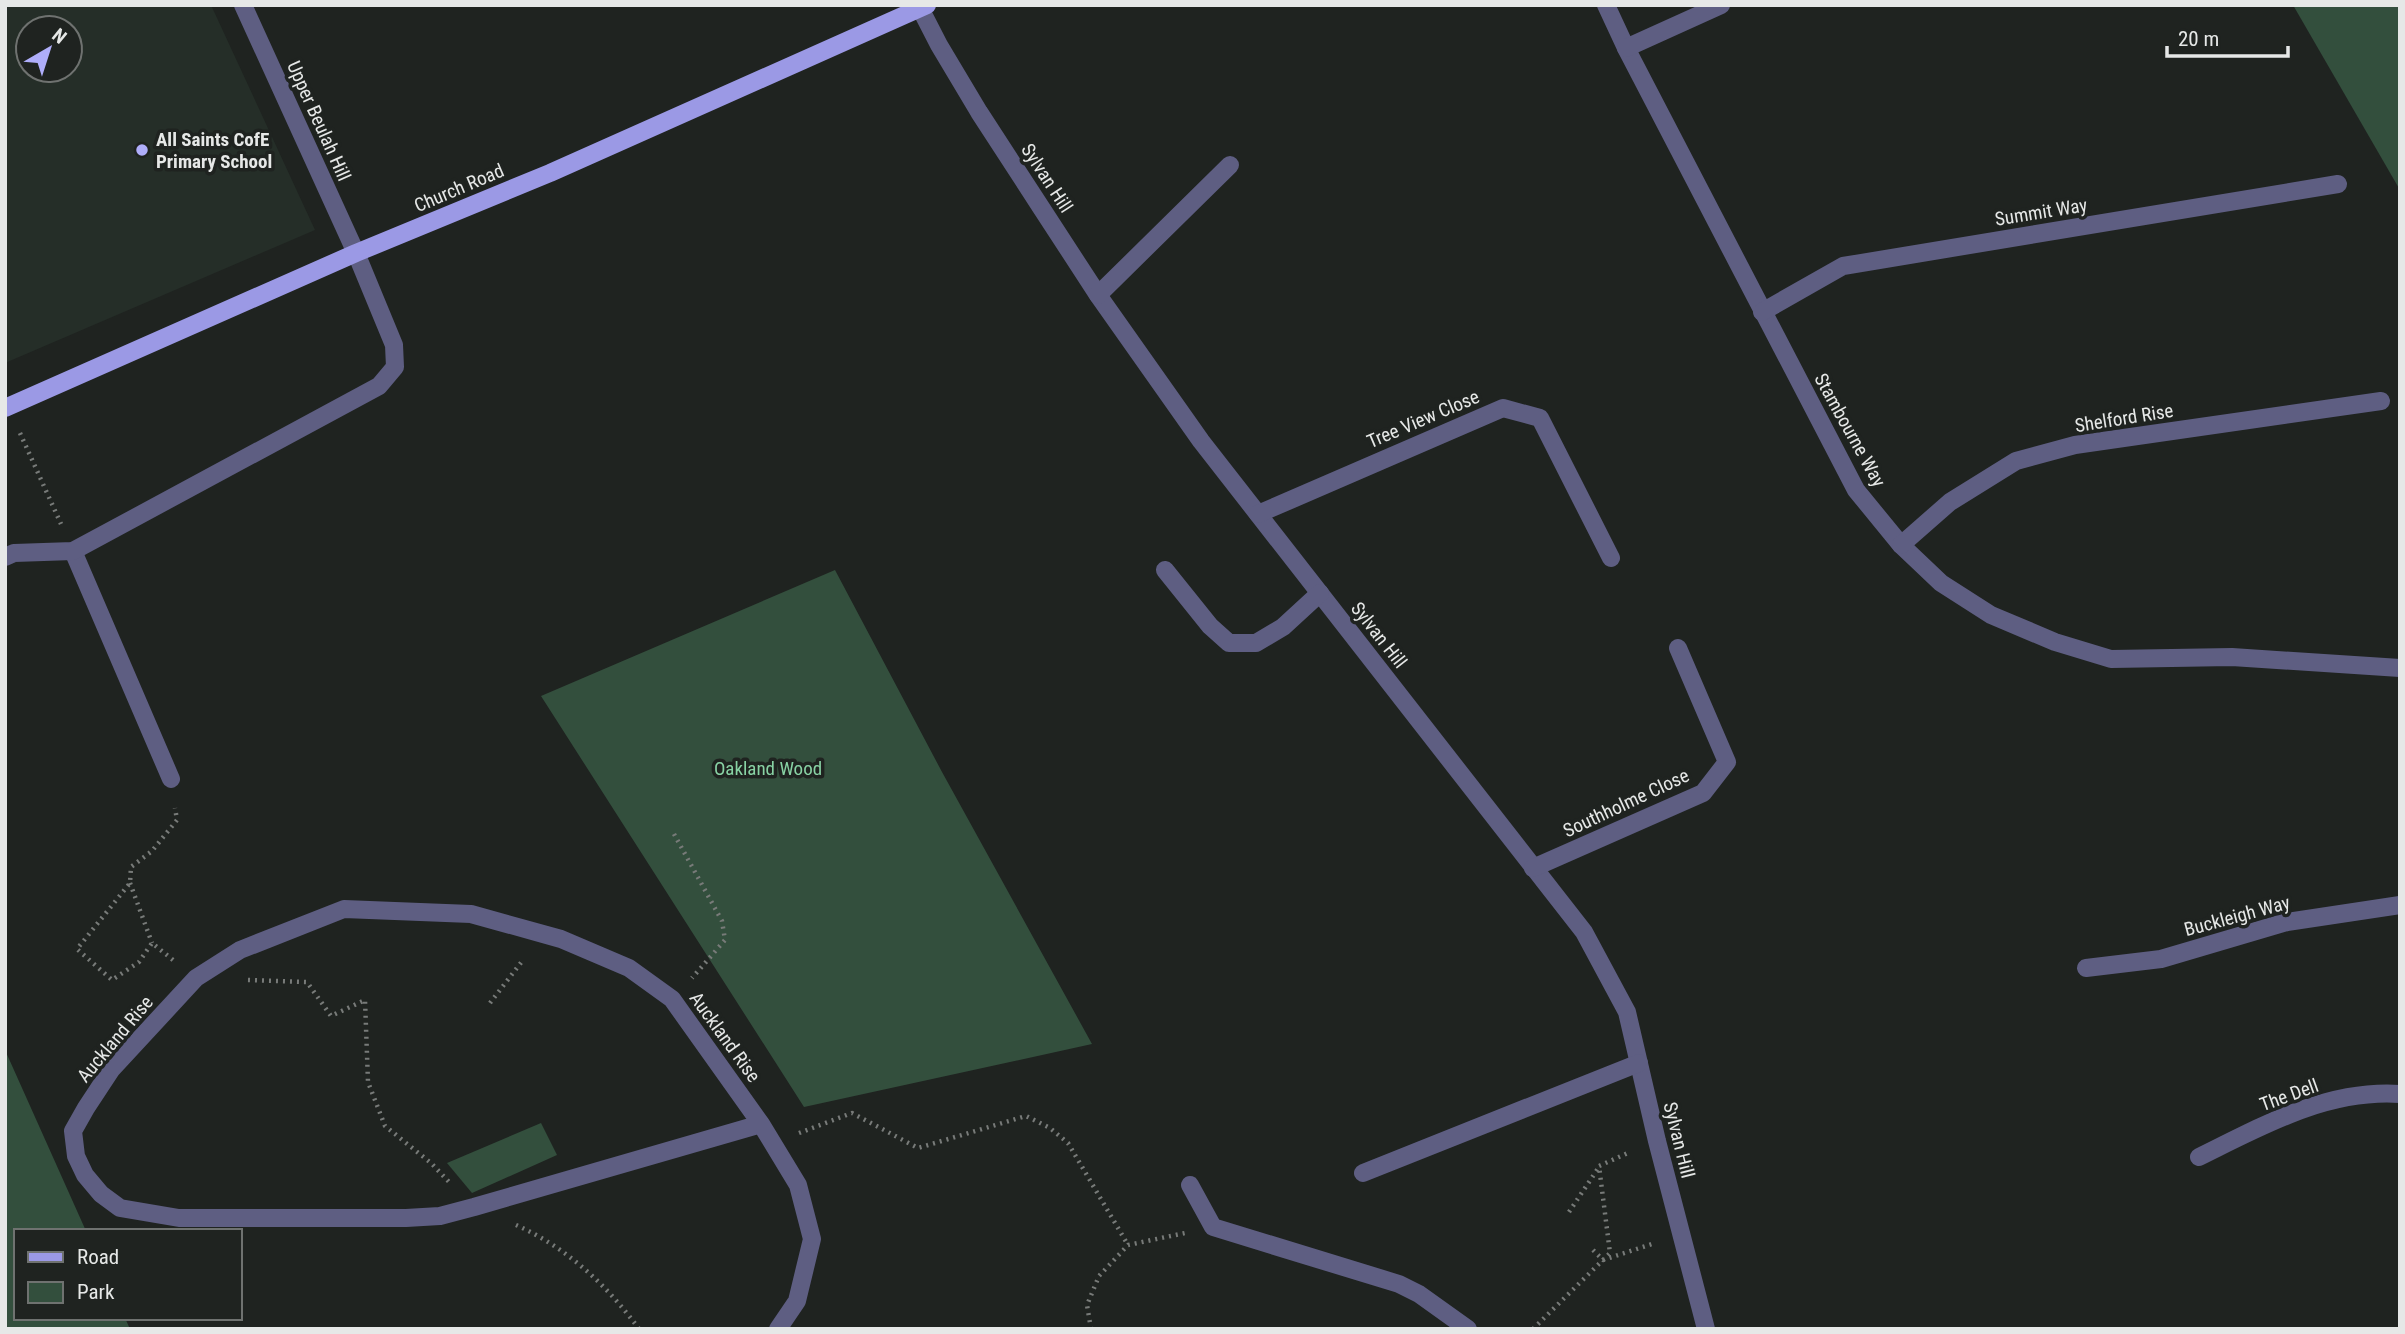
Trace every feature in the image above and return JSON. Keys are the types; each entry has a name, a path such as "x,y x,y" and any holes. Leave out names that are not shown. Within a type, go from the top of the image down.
{"main road":[{"name":"Church Road","path":"7,407 356,253 550,173 924,7"}],"street":[{"name":"Upper Beulah Hill","path":"73,551 379,386 395,367 394,345 356,253 243,5"},
{"name":"Stambourne Way","path":"1606,5 1856,490 1901,545 1941,583 1991,615 2055,642 2111,659 2232,657 2400,668"},
{"path":"1626,48 1721,5"},
{"name":"Sylvan Hill","path":"924,7 939,45 979,112 1098,295 1201,442 1584,932 1627,1012 1706,1329"},
{"path":"1098,295 1230,165"},
{"name":"Summit Way","path":"1762,312 1843,267 2338,184"},
{"name":"Shelford Rise","path":"1901,545 1950,502 2016,461 2076,445 2381,401"},
{"name":"Tree View Close","path":"1258,514 1503,408 1541,418 1611,558"},
{"path":"5,557 14,553 73,551 171,779"},
{"path":"1165,570 1210,626 1229,643 1256,643 1283,627 1320,593"},
{"name":"Southholme Close","path":"1533,868 1703,793 1727,762 1678,648"},
{"name":"Buckleigh Way","path":"2085,968 2161,958 2287,922 2400,905"},
{"name":"Auckland Rise","path":"761,1124 474,1207 440,1216 405,1219 179,1218 120,1208 101,1194 85,1175 76,1156 73,1131 111,1070 196,978 240,950 344,908 471,914 561,939 629,968 672,999 761,1124 798,1185 812,1239 797,1301 778,1329"},
{"path":"1363,1173 1639,1063"},
{"name":"The Dell","path":"2199,1157 2293,1111 2342,1099 2400,1094"},
{"path":"1190,1185 1213,1227 1399,1284 1419,1294 1468,1329"}],"path":[{"path":"7,407 73,551"},
{"path":"171,779 177,820 152,851 131,867 130,883 152,943 196,978 307,982 331,1017 365,1000 368,1082 385,1126 431,1163 474,1207 534,1233 586,1269 619,1302 639,1329"},
{"path":"672,999 725,940 722,920 674,834"},
{"path":"130,883 77,949 112,980 139,962 152,943"},
{"path":"490,1003 543,934"},
{"path":"773,1144 852,1113 918,1148 1026,1116 1050,1128 1068,1143 1128,1245"},
{"path":"1569,1212 1599,1166 1657,1141"},
{"path":"1532,1329 1610,1253 1599,1166"},
{"path":"1091,1329 1087,1305 1099,1276 1128,1245 1213,1227"},
{"path":"1603,1260 1681,1234"},
{"path":"1593,1250 1603,1260"}],"shaded area":[{"name":"All Saints CofE Primary School","path":"5,5 211,5 315,230 5,363"}],"green space":[{"path":"2293,5 2400,5 2400,190"},
{"name":"Oakland Wood","path":"835,570 942,772 1092,1044 804,1107 541,696"},
{"path":"5,1050 85,1229 14,1229 14,1320 126,1320 130,1329 5,1329"},
{"path":"541,1123 557,1155 472,1193 447,1163"}],"place":[{"name":"All Saints CofE Primary School","path":"142,150"}]}
